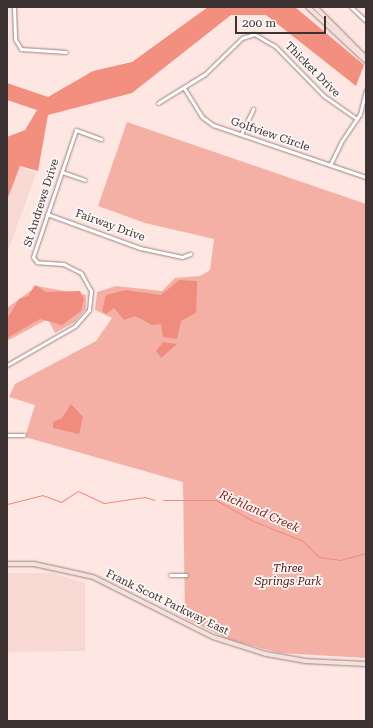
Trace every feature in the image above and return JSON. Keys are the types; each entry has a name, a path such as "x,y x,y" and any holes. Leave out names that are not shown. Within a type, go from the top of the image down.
{"main road":[{"path":"308,7 366,61"},
{"path":"315,7 366,58"},
{"name":"Frank Scott Parkway East","path":"7,564 34,564 93,577 213,637 266,654 304,661 366,664"}],"street":[{"path":"14,7 15,39 21,49 66,52"},
{"path":"351,7 366,21"},
{"name":"Thicket Drive","path":"158,103 214,68 242,38 254,34 279,50 324,96 357,119"},
{"name":"Golfview Circle","path":"184,88 205,120 366,177"},
{"path":"330,165 340,142 357,119 366,90"},
{"path":"241,134 253,109"},
{"name":"St Andrews Drive","path":"7,365 75,326 83,319 92,300 88,281 81,273 63,264 34,260 47,214 76,130 101,139"},
{"path":"62,172 85,180"},
{"name":"Fairway Drive","path":"47,214 140,248 182,256 190,254"},
{"path":"7,435 24,435"},
{"path":"170,575 186,575"}],"shaded area":[{"path":"208,7 295,7 364,65 356,86 266,15 231,15 132,93 48,115 38,171 20,166 7,200 7,137 25,130 37,110 7,100 7,83 48,97 93,71 132,62"},
{"path":"7,163 36,173 7,254"},
{"path":"179,280 197,281 197,290 196,313 181,321 177,339 163,337 161,324 152,325 135,316 124,320 114,308 106,314 102,311 106,295 126,290 161,295"},
{"path":"35,285 46,292 80,291 84,299 81,311 62,325 40,319 7,338 7,319 19,299 28,296"},
{"path":"163,342 177,344 161,358 156,351"},
{"path":"71,404 83,417 79,434 53,428 53,422 62,418"},
{"path":"7,573 53,573 85,583 85,651 7,652"}],"green space":[{"name":"Three Springs Park","path":"127,122 366,204 366,658 280,653 230,640 185,618 183,482 25,437 35,405 9,397 15,384 96,341 112,318 95,310 97,292 116,286 162,291 175,278 200,276 210,270 214,239 145,223 98,206"},
{"path":"37,286 86,295 86,309 75,322 55,333 48,319 7,341 7,308"}],"waterway":[{"name":"Richland Creek","path":"7,504 42,495 61,502 78,491 104,503 145,497 155,500"},
{"name":"Richland Creek","path":"163,500 216,500 253,521 303,541 319,557 340,560 366,553"}]}
